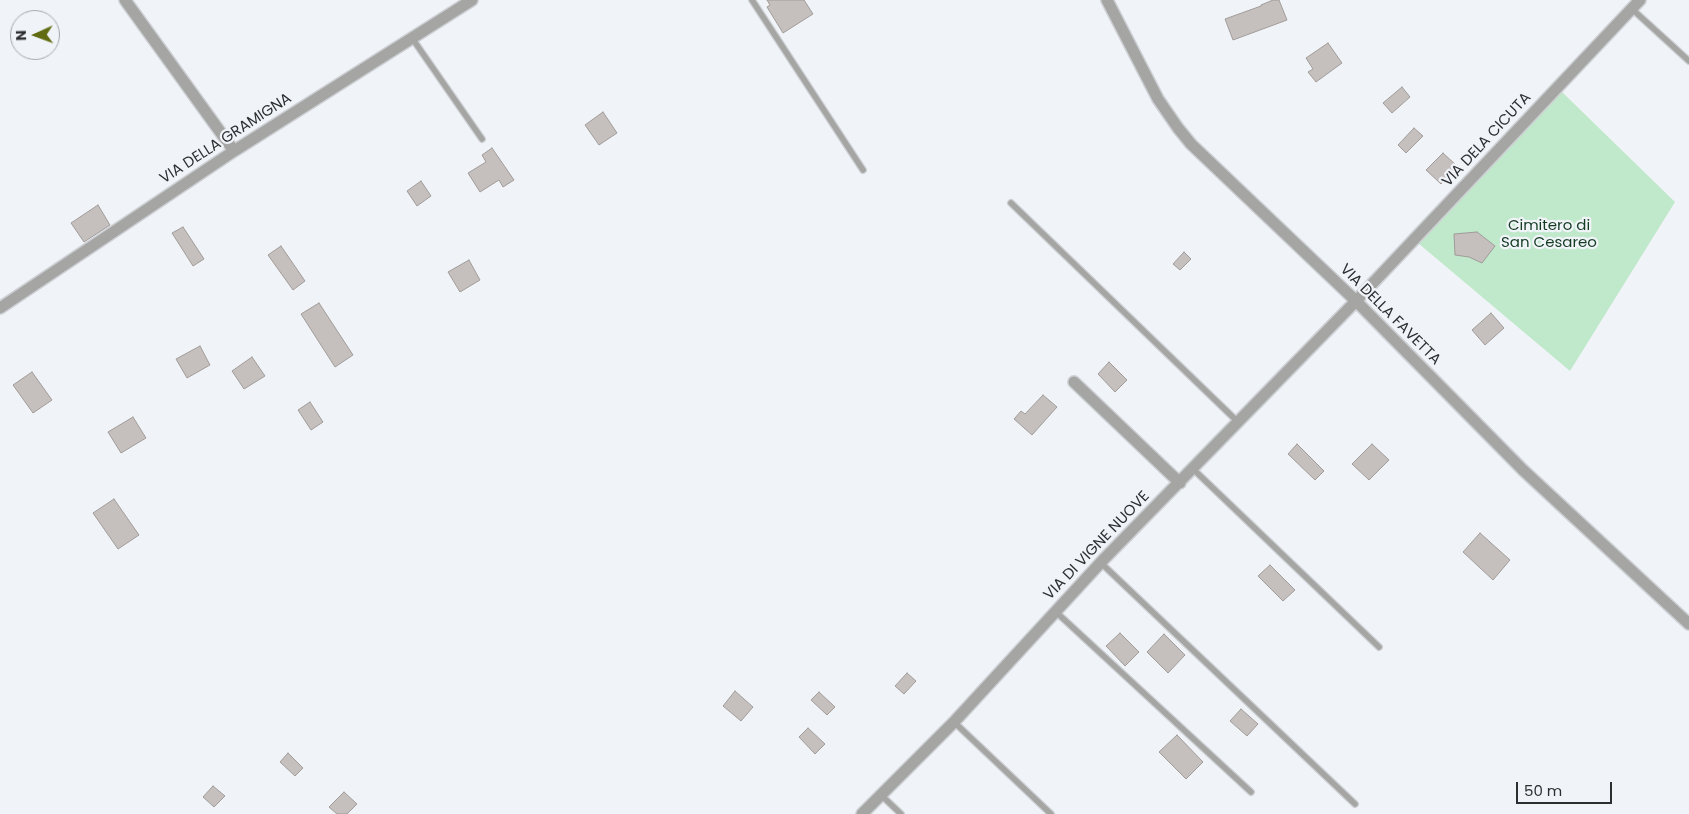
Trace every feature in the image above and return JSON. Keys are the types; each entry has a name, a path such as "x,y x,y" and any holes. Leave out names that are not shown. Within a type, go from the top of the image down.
{"street":[{"path":"125,0 234,151"},
{"name":"VIA DELLA GRAMIGNA","path":"0,308 234,151 472,0"},
{"name":"VIA DELLA FAVETTA","path":"1107,0 1158,99 1182,134 1356,301 1522,470 1689,624"},
{"name":"VIA DELA CICUTA","path":"1356,301 1636,4"},
{"name":"VIA DI VIGNE NUOVE","path":"862,814 954,722 1101,562 1356,301"},
{"path":"1074,382 1180,482"}],"lane":[{"path":"752,0 863,170"},
{"path":"1636,4 1689,61"},
{"path":"412,38 482,139"},
{"path":"1011,203 1238,422"},
{"path":"1193,469 1379,647"},
{"path":"1101,562 1355,804"},
{"path":"1056,612 1251,792"},
{"path":"954,722 1051,814"},
{"path":"881,795 901,814"}],"green space":[{"name":"Cimitero di San Cesareo","path":"1562,92 1675,202 1570,371 1418,243"}],"building":[{"path":"767,0 804,0 813,14 783,33 767,7 770,5"},
{"path":"1273,0 1279,0 1287,20 1233,40 1225,19"},
{"path":"1328,43 1342,63 1316,82 1308,72 1313,69 1306,58"},
{"path":"1402,87 1410,97 1392,113 1383,103"},
{"path":"603,112 617,133 599,145 585,125"},
{"path":"1414,128 1423,136 1406,153 1398,145"},
{"path":"492,148 514,180 503,187 499,180 480,192 468,173 486,162 482,155"},
{"path":"1443,153 1457,166 1441,184 1426,170"},
{"path":"421,181 431,196 417,206 407,191"},
{"path":"98,205 110,225 84,242 71,223"},
{"path":"183,227 204,259 193,266 172,233"},
{"path":"1477,232 1495,246 1482,263 1469,257 1455,255 1454,234"},
{"path":"281,246 305,281 293,290 268,255"},
{"path":"1184,252 1191,259 1180,270 1173,264"},
{"path":"469,260 480,280 460,292 448,272"},
{"path":"319,303 353,355 335,367 301,314"},
{"path":"1491,313 1504,328 1485,345 1472,330"},
{"path":"200,346 210,365 187,378 176,359"},
{"path":"252,357 265,376 244,389 232,371"},
{"path":"1109,362 1127,380 1115,392 1098,374"},
{"path":"32,372 52,400 33,413 13,385"},
{"path":"1043,395 1057,407 1032,435 1014,419 1021,411 1025,414"},
{"path":"310,402 323,422 311,430 298,410"},
{"path":"133,417 146,438 121,453 108,432"},
{"path":"1297,444 1324,471 1315,480 1288,454"},
{"path":"1372,444 1389,460 1369,480 1352,464"},
{"path":"114,499 139,535 118,549 93,513"},
{"path":"1480,533 1510,560 1493,580 1463,552"},
{"path":"1270,565 1295,590 1283,601 1258,576"},
{"path":"1120,633 1139,652 1125,666 1106,646"},
{"path":"1164,634 1185,655 1168,673 1147,652"},
{"path":"907,673 916,681 904,694 895,686"},
{"path":"735,691 753,707 741,721 723,706"},
{"path":"819,692 835,707 827,715 811,700"},
{"path":"1241,709 1258,724 1247,736 1230,721"},
{"path":"808,728 825,744 815,754 799,737"},
{"path":"1177,735 1203,762 1186,779 1159,752"},
{"path":"288,753 303,768 295,776 280,762"},
{"path":"213,786 225,796 214,807 203,797"},
{"path":"344,792 357,804 347,814 337,814 329,807"}]}
